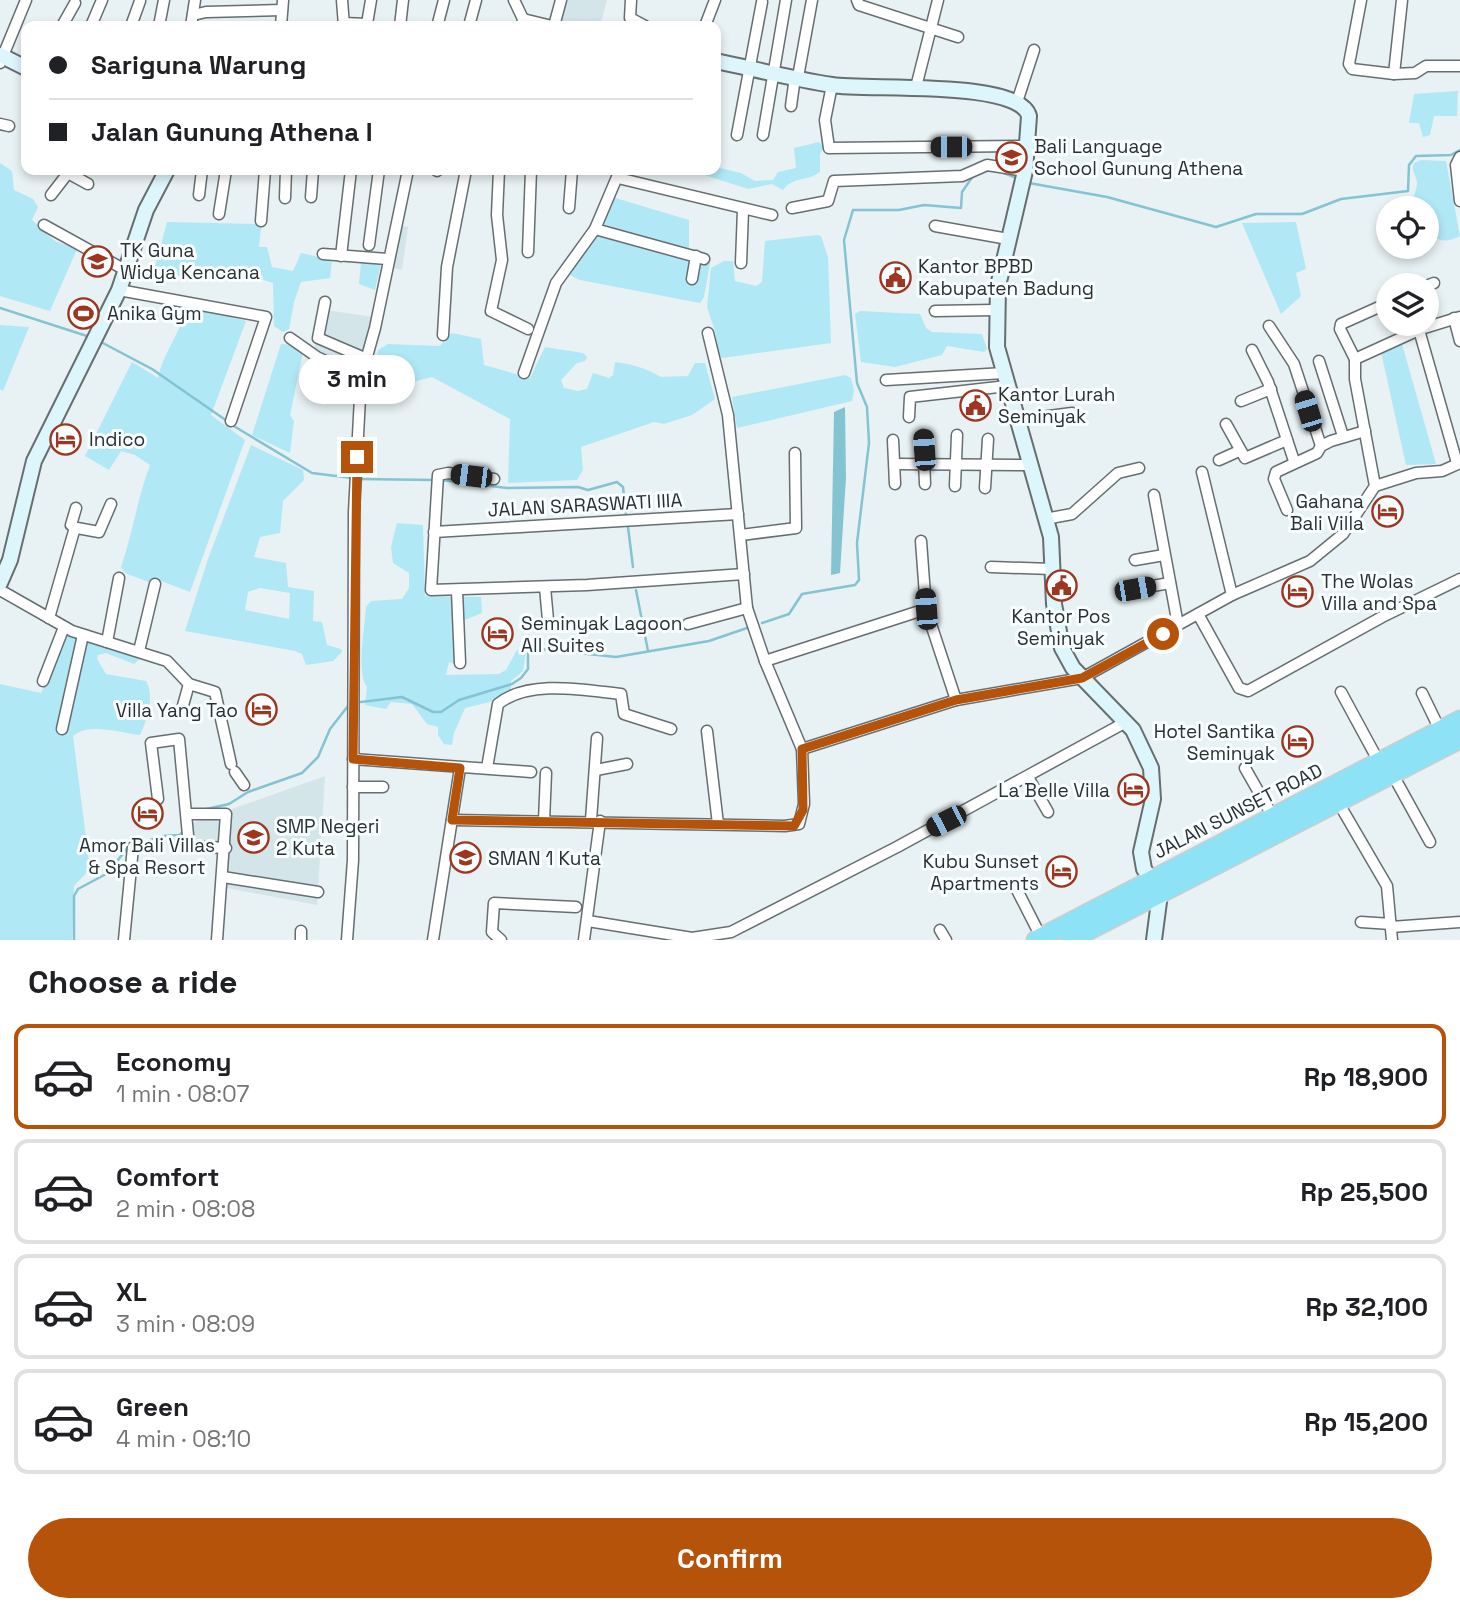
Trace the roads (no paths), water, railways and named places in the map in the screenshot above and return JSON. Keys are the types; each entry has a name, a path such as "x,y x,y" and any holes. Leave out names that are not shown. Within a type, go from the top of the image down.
{"highway":[{"name":"JALAN SUNSET ROAD","path":"1038,938 1156,887 1338,802 1440,730 1460,720"},
{"path":"1386,769 1460,739"},
{"name":"JALAN SUNSET ROAD","path":"1070,940 1273,817 1386,769"}],"street":[{"path":"21,66 1,58 26,0"},
{"path":"93,21 102,0"},
{"path":"160,21 164,0"},
{"path":"192,21 195,0"},
{"path":"342,0 344,21"},
{"path":"368,21 372,0"},
{"path":"401,21 403,0"},
{"path":"441,21 444,0"},
{"path":"470,21 476,0"},
{"path":"514,0 522,21"},
{"path":"555,21 561,0"},
{"path":"631,0 630,18 636,21"},
{"path":"707,21 716,0"},
{"path":"763,135 771,72 786,0"},
{"path":"791,106 812,0"},
{"path":"857,0 859,5 958,37"},
{"path":"916,87 938,0"},
{"path":"1361,0 1349,64 1352,69 1394,74 1416,73 1426,66 1460,66"},
{"path":"1394,74 1402,0"},
{"path":"133,21 140,1"},
{"path":"737,135 762,2"},
{"path":"65,21 75,3"},
{"path":"192,21 231,5 283,5"},
{"path":"1034,50 1022,105 1027,146 1025,172 1008,239 995,310 997,347 1051,537 1059,638 1070,662 1082,678 1126,722 1143,748 1153,784 1141,852 1144,869 1156,887 1154,940"},
{"path":"721,62 832,85 916,87 979,93 1022,105"},
{"path":"832,85 825,120 829,148 1027,146"},
{"path":"1460,157 1456,165 1460,201"},
{"path":"792,208 828,201 834,181 962,176 988,165 1025,172"},
{"path":"51,195 66,175"},
{"path":"72,175 88,184"},
{"path":"164,175 146,210 119,290 34,461 0,590 83,635 172,664 189,684 217,693 233,768 244,785"},
{"path":"199,195 201,175"},
{"path":"219,214 225,175"},
{"path":"261,221 265,175"},
{"path":"285,198 286,175"},
{"path":"311,197 313,175"},
{"path":"341,256 350,175"},
{"path":"369,246 378,175"},
{"path":"346,940 353,860 356,479 361,378 407,175"},
{"path":"443,335 447,267 465,175"},
{"path":"499,175 497,215 502,260 491,311 528,329"},
{"path":"528,252 531,175"},
{"path":"569,208 572,175"},
{"path":"524,373 556,283 595,229 619,175"},
{"path":"622,175 743,210 772,215"},
{"path":"741,263 743,210"},
{"path":"44,225 127,271"},
{"path":"935,226 1008,239"},
{"path":"595,229 700,257 692,278"},
{"path":"323,254 387,259"},
{"path":"119,290 266,317 231,421"},
{"path":"325,302 318,338 367,359"},
{"path":"802,749 956,700 1082,678 1233,595 1284,574 1328,548 1356,518 1375,486 1355,379 1355,359 1341,324 1376,308"},
{"path":"935,311 995,310"},
{"path":"1439,324 1457,318 1460,341"},
{"path":"1269,326 1294,364 1321,446"},
{"path":"452,820 799,824 804,804 802,749 765,661 747,608 728,415 708,333"},
{"path":"1355,359 1406,336"},
{"path":"1375,486 1416,473 1442,471 1459,463 1421,336"},
{"path":"290,338 317,357 361,378"},
{"path":"1252,350 1271,390 1294,461"},
{"path":"1319,361 1343,436"},
{"path":"886,380 1006,380"},
{"path":"909,417 910,397 1006,380"},
{"path":"1241,401 1271,390"},
{"path":"1018,420 1072,413"},
{"path":"1226,424 1245,458 1287,440"},
{"path":"1287,510 1274,475 1294,461 1317,453 1321,446 1343,436 1365,431"},
{"path":"923,435 925,484"},
{"path":"955,486 957,435"},
{"path":"985,488 988,439"},
{"path":"894,440 895,484"},
{"path":"1219,460 1239,451"},
{"path":"741,535 796,528 795,453"},
{"path":"895,464 1029,465"},
{"path":"1045,519 1072,514 1118,473 1139,468"},
{"path":"1202,472 1233,595"},
{"path":"494,479 447,473 438,475 431,590 545,587 744,574"},
{"path":"1154,495 1178,625"},
{"path":"76,508 71,524 76,528 99,532 111,504"},
{"name":"JALAN SARASWATI IIIA","path":"434,532 738,514"},
{"path":"49,618 76,528"},
{"path":"920,541 926,609 956,700"},
{"path":"1135,560 1164,555"},
{"path":"992,567 1052,569"},
{"path":"107,642 120,578"},
{"path":"1198,614 1232,676 1245,691 1382,617 1460,579"},
{"path":"1135,589 1170,583"},
{"path":"139,652 155,584"},
{"path":"545,587 548,620"},
{"path":"457,591 460,663"},
{"path":"688,624 747,608"},
{"path":"765,661 926,609"},
{"path":"43,681 65,627"},
{"path":"62,729 83,635"},
{"path":"182,709 189,684"},
{"path":"487,768 498,704 516,695 543,689 621,694 624,714 671,729"},
{"path":"1341,692 1430,842"},
{"path":"1422,693 1440,730"},
{"path":"588,921 680,938 705,938 731,932 1028,777 1126,722"},
{"path":"707,731 718,824"},
{"path":"584,940 596,821 597,738"},
{"path":"158,799 151,743 179,739 188,814 188,846 226,848"},
{"path":"353,759 530,772"},
{"path":"596,770 627,764"},
{"path":"433,940 460,768"},
{"path":"1245,768 1273,817"},
{"path":"544,821 546,773"},
{"path":"1028,777 1048,813"},
{"path":"353,787 383,787"},
{"path":"1338,802 1387,886 1392,940"},
{"path":"188,814 226,814 226,848 217,940"},
{"path":"124,940 134,847"},
{"path":"223,877 318,892"},
{"path":"1015,886 1038,938"},
{"path":"501,940 492,932 496,902 576,907"},
{"path":"1361,922 1391,925 1460,922"}],"waterway":[{"path":"1029,183 1107,197 1216,227 1256,214 1302,214 1341,199 1408,191 1409,165 1416,156 1451,155 1460,150"},
{"path":"999,171 1019,179"},
{"path":"762,623 789,614 802,594 855,585 859,580 857,543 869,443 867,407 857,383 844,240 853,210 899,210 924,205 961,208 962,192 973,176"},
{"path":"0,308 90,337"},
{"path":"99,341 152,369 227,421"},
{"path":"232,425 312,473 352,478"},
{"path":"358,479 435,480"},
{"path":"442,480 507,488 578,487 588,490 617,482 623,487 626,515"},
{"path":"628,527 633,567"},
{"path":"636,590 648,651"},
{"path":"361,702 402,697 433,712 441,712 459,700 512,684 521,678 528,669 528,654 532,648 616,657 709,641 747,628"},
{"path":"202,810 229,804 248,792 302,773 318,757 330,729 348,706"},
{"path":"74,940 74,896 78,889 108,873 128,847 163,836 180,835 183,831"}],"place":[{"name":"Bali Language School Gunung Athena","path":"1011,157"},
{"name":"TK Guna Widya Kencana","path":"97,261"},
{"name":"Kantor BPBD Kabupaten Badung","path":"895,277"},
{"name":"Anika Gym","path":"84,313"},
{"name":"Kantor Lurah Seminyak","path":"975,405"},
{"name":"Indico","path":"66,439"},
{"name":"Gahana Bali Villa","path":"1387,512"},
{"name":"Kantor Pos Seminyak","path":"1061,585"},
{"name":"The Wolas Villa and Spa","path":"1298,592"},
{"name":"Seminyak Lagoon All Suites","path":"498,634"},
{"name":"Villa Yang Tao","path":"261,710"},
{"name":"Hotel Santika Seminyak","path":"1298,742"},
{"name":"La Belle Villa","path":"1133,790"},
{"name":"Amor Bali Villas & Spa Resort","path":"147,814"},
{"name":"SMP Negeri 2 Kuta","path":"253,837"},
{"name":"SMAN 1 Kuta","path":"465,858"},
{"name":"Kubu Sunset Apartments","path":"1062,872"}]}
